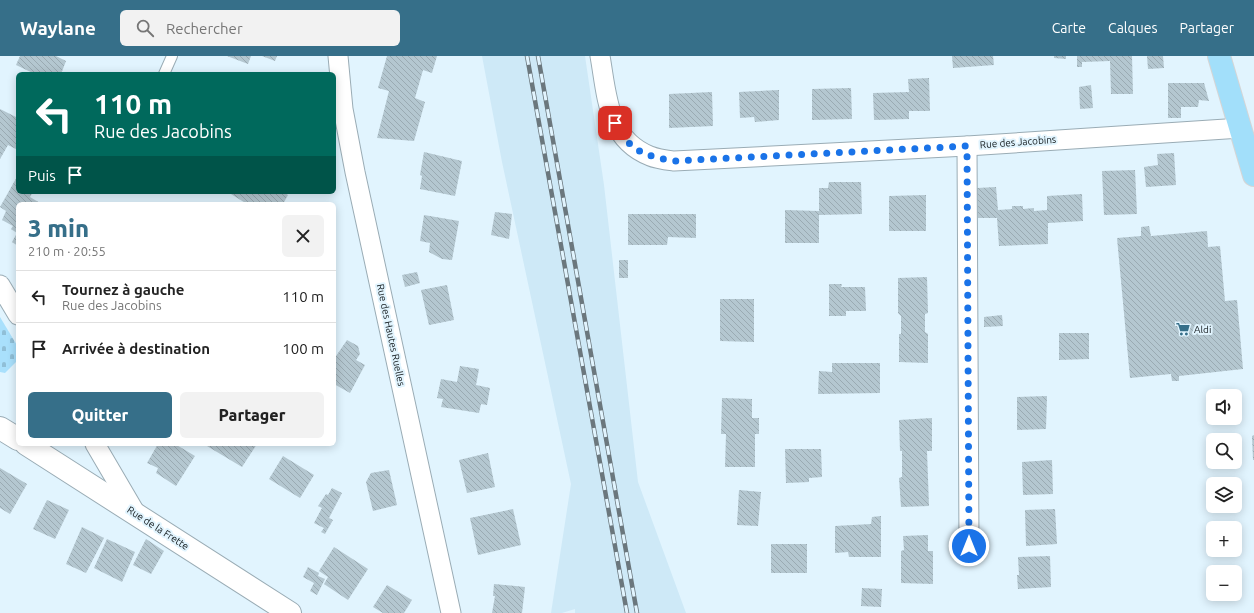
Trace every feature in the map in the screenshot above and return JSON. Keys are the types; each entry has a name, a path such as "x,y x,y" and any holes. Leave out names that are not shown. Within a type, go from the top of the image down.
{"main road":[{"path":"1219,56 1254,175"}],"street":[{"name":"Rue des Hautes Ruelles","path":"338,56 343,109 355,172 451,613"},
{"name":"Rue des Jacobins","path":"600,56 610,114 620,133 634,148 650,157 674,161 967,146 1241,128"},
{"path":"967,146 969,546"},
{"path":"0,285 16,312"},
{"name":"Rue de la Frette","path":"29,446 290,613"},
{"path":"96,446 136,514"}],"lane":[{"path":"165,72 172,56"}],"shaded area":[{"path":"482,56 585,56 604,185 638,482 686,613 575,613 575,609 562,613 551,613 571,484 502,162"}],"green space":[{"path":"0,317 16,344 16,362 5,373 0,372"}],"building":[{"path":"20,56 56,56 66,61 62,72 31,72 16,65"},
{"path":"227,56 251,56 248,64"},
{"path":"262,56 277,56 275,61"},
{"path":"387,56 437,56 432,73 423,70 415,98 425,102 414,141 377,138 389,91 378,88"},
{"path":"952,56 993,56 994,65 953,68"},
{"path":"1054,56 1066,56 1066,59 1054,58"},
{"path":"1077,56 1132,56 1133,94 1111,94 1110,61 1082,62 1082,67 1077,67"},
{"path":"1147,56 1163,56 1164,68 1148,69"},
{"path":"929,78 930,111 909,111 909,119 874,120 873,93 909,92 908,79"},
{"path":"1168,83 1204,83 1209,101 1199,100 1198,107 1181,107 1181,118 1168,118"},
{"path":"1091,85 1093,108 1080,109 1079,87"},
{"path":"851,88 852,119 812,120 812,89"},
{"path":"779,90 779,120 755,122 754,117 740,118 739,92"},
{"path":"712,92 713,126 669,128 669,94"},
{"path":"0,109 16,117 16,149 8,145 0,159"},
{"path":"424,152 462,161 455,196 420,189 422,176 420,175"},
{"path":"1174,153 1176,185 1146,187 1144,167 1158,165 1157,154"},
{"path":"1135,170 1137,214 1104,215 1102,171"},
{"path":"16,179 16,194 32,194 30,197 38,202 16,202 16,232 11,229 13,226 2,220 6,211 0,207"},
{"path":"829,182 861,182 862,214 819,215 819,243 785,243 785,210 819,211 819,188 828,188"},
{"path":"996,187 998,210 1012,209 1012,206 1023,206 1023,209 1034,208 1034,211 1047,210 1047,196 1082,194 1083,221 1048,223 1048,244 999,246 997,218 978,218 977,188"},
{"path":"231,194 288,195 284,202 244,202"},
{"path":"926,195 926,231 889,231 889,196"},
{"path":"495,212 512,214 509,239 491,235"},
{"path":"628,214 696,214 696,238 668,237 667,245 628,245"},
{"path":"424,215 459,221 452,260 442,259 429,252 430,243 420,241"},
{"name":"Aldi","path":"1149,226 1151,236 1207,231 1208,247 1220,246 1225,301 1237,300 1243,369 1179,376 1179,381 1172,381 1171,374 1130,378 1117,238 1141,236 1141,227"},
{"path":"16,235 16,245 12,242"},
{"path":"619,260 628,260 628,278 619,278"},
{"path":"417,272 420,283 405,287 402,275"},
{"path":"927,277 928,313 925,314 925,332 928,334 928,363 899,362 899,334 901,334 901,316 898,313 898,278"},
{"path":"829,284 842,284 841,287 865,287 866,311 846,311 846,316 829,316"},
{"path":"447,285 454,320 429,325 421,290"},
{"path":"720,299 754,299 754,342 720,341"},
{"path":"1002,315 1003,326 984,327 984,317"},
{"path":"1059,333 1089,333 1089,359 1059,360"},
{"path":"347,340 358,346 360,354 356,360 365,365 350,393 336,385 336,356"},
{"path":"832,363 880,363 880,393 818,394 819,371 832,372"},
{"path":"460,366 479,369 476,385 490,388 487,405 481,404 479,413 441,407 443,399 437,398 441,379 457,382"},
{"path":"1047,396 1046,429 1017,430 1017,397"},
{"path":"722,398 752,399 752,418 759,418 759,434 755,434 755,467 725,467 726,434 721,434"},
{"path":"932,418 932,451 927,451 929,506 901,507 899,478 902,477 902,451 900,451 899,420"},
{"path":"1254,435 1254,460 1253,460 1252,436"},
{"path":"157,446 178,446 195,456 176,486 156,473 158,468 147,463"},
{"path":"207,446 256,446 242,467"},
{"path":"785,449 821,449 822,477 809,478 809,482 786,483"},
{"path":"488,453 495,487 467,493 459,460"},
{"path":"283,456 314,475 300,498 269,479"},
{"path":"1052,460 1053,494 1023,495 1022,462"},
{"path":"0,468 27,484 10,514 0,508"},
{"path":"389,470 397,505 373,511 366,482 371,473"},
{"path":"332,488 342,493 329,518 333,520 325,534 321,532 324,528 314,523 322,508 318,506"},
{"path":"739,490 761,492 758,526 737,525"},
{"path":"47,500 69,510 55,539 33,529"},
{"path":"513,509 521,545 478,555 470,518"},
{"path":"1055,509 1057,544 1026,546 1025,510"},
{"path":"881,516 881,557 849,557 848,552 835,553 835,526 871,524 872,517"},
{"path":"82,527 104,538 86,573 66,564"},
{"path":"928,535 928,551 933,551 933,584 901,583 901,551 904,550 903,536"},
{"path":"107,539 135,552 122,582 94,568"},
{"path":"146,539 164,551 151,574 133,565"},
{"path":"771,544 807,544 807,573 771,573"},
{"path":"334,547 368,569 348,600 324,584 328,577 319,571"},
{"path":"1050,556 1051,587 1018,589 1018,557"},
{"path":"308,567 319,573 318,576 325,579 317,595 310,591 314,583 303,577"},
{"path":"494,584 525,587 522,613 492,613 495,596 493,596"},
{"path":"387,585 412,600 404,613 383,613 373,607"},
{"path":"862,588 882,589 881,607 861,606"}],"railway":[{"path":"527,56 627,613"},
{"path":"538,56 637,613"}],"place":[{"name":"Aldi","path":"1183,329"}],"route":[{"path":"615,123 620,133 634,148 650,157 674,161 967,146 969,546"}]}
